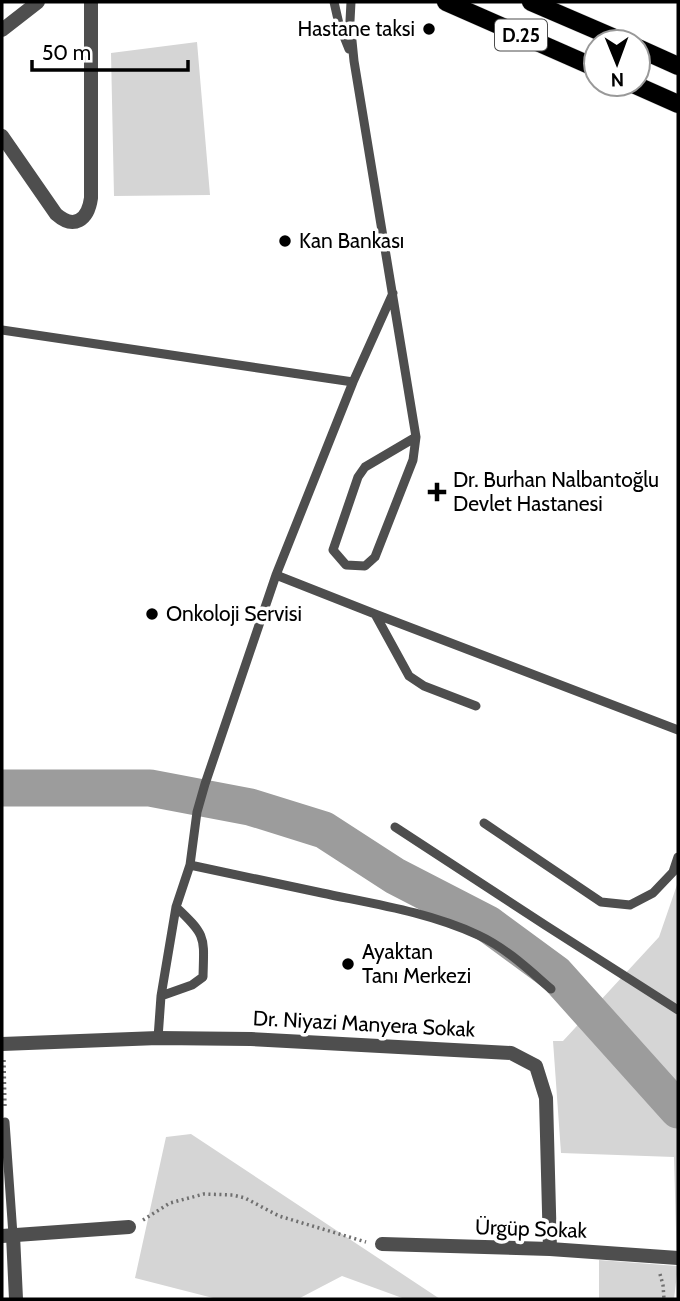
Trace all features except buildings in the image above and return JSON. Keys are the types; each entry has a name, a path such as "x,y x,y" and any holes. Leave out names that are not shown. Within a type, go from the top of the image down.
{"main road":[{"name":"D.25","path":"446,2 582,62"},
{"name":"D.25","path":"531,2 591,28"},
{"path":"652,54 678,66"},
{"path":"652,92 678,104"}],"street":[{"path":"2,30 38,2"},
{"path":"2,136 49,206 61,219 77,221 84,216 91,198 90,2"},
{"name":"Dr. Niyazi Manyera Sokak","path":"3,1044 159,1038 251,1039 511,1053 536,1066 546,1098 550,1249"},
{"path":"16,1299 8,1236 129,1227"},
{"name":"Ürgüp Sokak","path":"382,1244 550,1249 678,1258"}],"lane":[{"path":"334,2 339,24 354,61"},
{"path":"351,2 349,21 354,61 416,437 413,460 375,557 365,566 346,565 333,550 358,477 365,467 416,437"},
{"path":"159,1038 161,996 176,908 190,865 197,812 205,784 276,575 353,383 393,293"},
{"path":"2,330 353,383"},
{"path":"276,575 678,730"},
{"path":"375,614 409,676 424,686 476,706"},
{"path":"484,823 601,902 630,905 653,893 673,872 678,857"},
{"path":"395,827 678,1010"},
{"path":"190,865 374,902 434,918 479,935 506,951 551,989"},
{"path":"161,996 192,985 203,977 204,942 192,922 176,908"},
{"path":"5,1122 8,1236"}],"path":[{"path":"3,1044 5,1122"},
{"path":"129,1227 170,1203 204,1194 233,1195 245,1198 279,1216 365,1242 382,1244"},
{"path":"655,1256 664,1299"}],"shaded area":[{"path":"197,42 210,195 114,196 111,53"},
{"path":"678,882 678,1266 674,1299 599,1299 599,1260 677,1266 674,1157 561,1153 553,1041 563,1041 659,937"},
{"path":"191,1134 440,1299 405,1299 342,1276 298,1299 217,1299 135,1278 166,1137"}],"waterway":[{"path":"2,788 150,788 250,807 324,830 395,876 488,924 556,974 678,1110"}],"place":[{"name":"Hastane taksi","path":"429,29"},
{"name":"Kan Bankası","path":"285,241"},
{"name":"Dr. Burhan Nalbantoğlu Devlet Hastanesi","path":"437,492"},
{"name":"Onkoloji Servisi","path":"152,614"},
{"name":"Ayaktan Tanı Merkezi","path":"348,964"}]}
